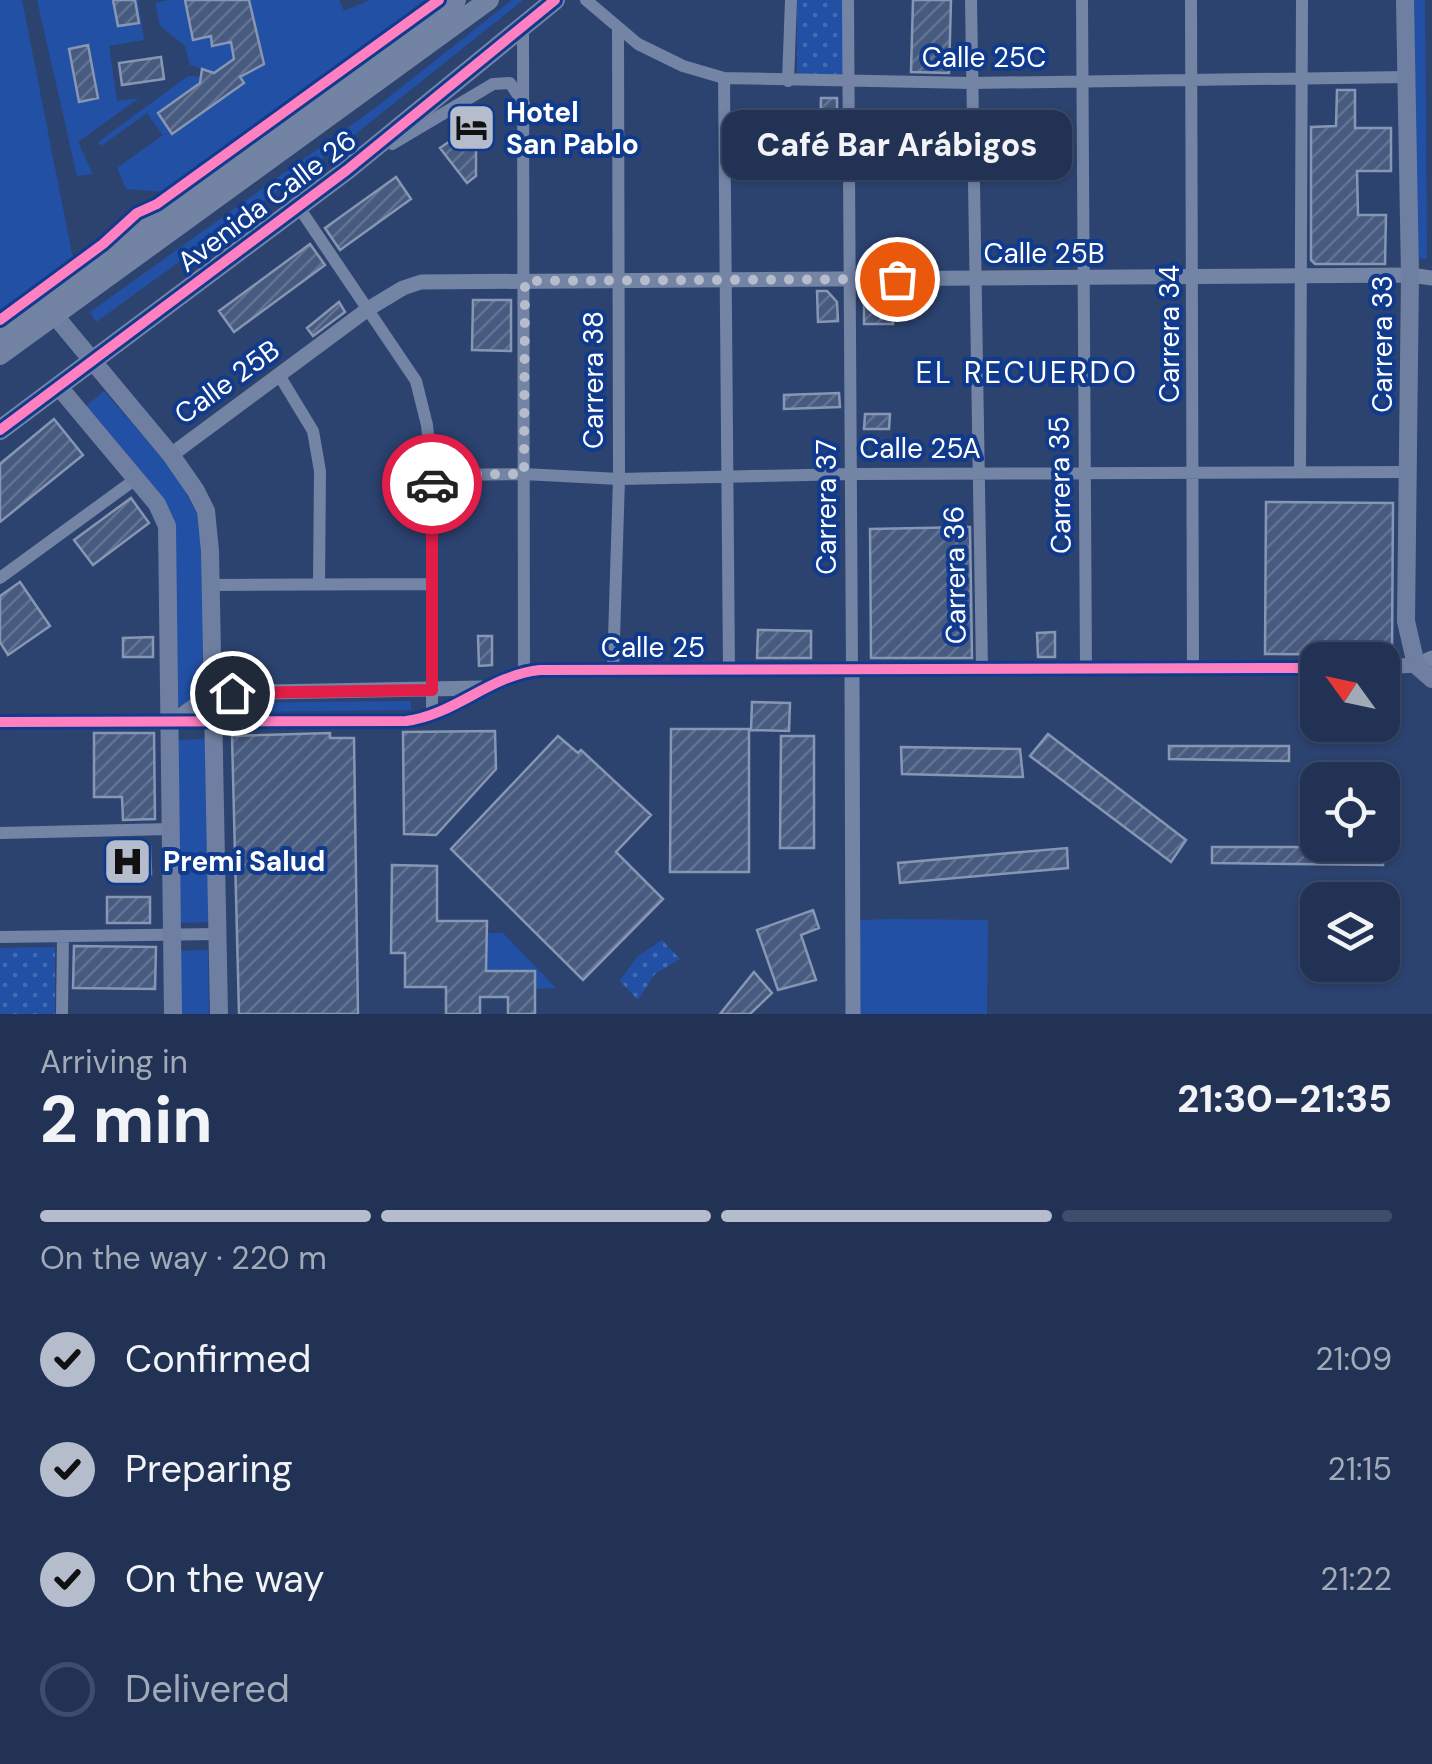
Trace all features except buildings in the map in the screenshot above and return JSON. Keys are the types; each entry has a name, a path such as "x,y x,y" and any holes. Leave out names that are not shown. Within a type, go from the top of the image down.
{"main road":[{"name":"Avenida Calle 26","path":"0,355 49,308 456,0"},
{"name":"Avenida Calle 26","path":"0,333 49,308 488,0"},
{"name":"Avenida Calle 26","path":"0,430 346,170 555,0"},
{"name":"Carrera 33","path":"1405,0 1410,276 1406,621 1424,661"},
{"path":"49,308 170,455 206,512 211,585 219,1014"},
{"path":"58,386 158,504 168,526 172,1014"},
{"path":"1424,661 1432,680"}],"street":[{"name":"Calle 25C","path":"586,0 618,29 660,56 724,78 849,83 1406,78"},
{"path":"788,81 791,0"},
{"name":"Carrera 37","path":"848,0 853,1014"},
{"name":"Carrera 36","path":"971,0 982,669"},
{"name":"Carrera 35","path":"1082,0 1086,668"},
{"name":"Carrera 34","path":"1191,0 1193,668"},
{"path":"1300,472 1302,0"},
{"path":"524,26 524,672"},
{"name":"Carrera 38","path":"613,670 619,478 618,29"},
{"path":"724,78 728,670"},
{"path":"346,170 492,84 510,84 525,106"},
{"path":"298,206 416,381 427,426 432,475 432,716"},
{"name":"Calle 25B","path":"170,455 368,309 420,282 1432,278"},
{"path":"278,375 313,430 320,471 319,584"},
{"name":"Calle 25A","path":"432,475 619,478 1409,472"},
{"path":"0,578 137,478"},
{"path":"211,585 431,584"},
{"name":"Calle 25","path":"0,722 406,721 432,716 524,672 1300,668"},
{"name":"Calle 25","path":"212,694 484,688"},
{"path":"170,723 212,694"},
{"path":"0,833 170,830"},
{"path":"0,937 217,934"},
{"path":"62,1014 63,936"}],"shaded area":[{"path":"0,0 22,0 73,259 0,313"},
{"path":"37,0 113,0 118,26 138,23 138,0 144,40 109,46 117,101 139,98 78,142 93,174 77,176"},
{"path":"185,0 211,36 213,46 231,42 234,59 214,73 190,65 185,46 160,26 155,3"},
{"path":"249,0 339,0 344,11 370,0 430,0 165,192 126,189 117,168 163,135 147,113 101,146 98,142 188,76 200,77 200,83 158,113 172,134 244,83 240,77 264,64"},
{"path":"512,0 523,0 348,140 96,322 90,312 375,108"},
{"path":"797,0 844,0 844,74 797,75"},
{"path":"1412,0 1425,0 1427,259 1415,258"},
{"path":"104,391 173,472 202,528 203,691 185,705 175,706 160,498 86,406"},
{"path":"411,701 411,710 234,712 233,703"},
{"path":"207,739 209,922 178,923 177,740"},
{"path":"860,920 988,920 987,1014 860,1014"},
{"path":"487,933 503,933 556,988 535,989 535,971 502,972 502,997 486,997"},
{"path":"662,940 680,959 655,974 638,1000 620,981 637,957"},
{"path":"55,947 55,1014 0,1014 0,948"},
{"path":"208,950 209,1014 180,1014 178,951"}],"cycle path":[{"path":"0,320 103,244 137,213 157,204 439,0"},
{"path":"0,430 347,170 555,0"},
{"path":"0,722 406,721 441,711 505,679 540,670 1300,668"}],"way so far":[{"path":"432,484 432,475 524,474 525,281 897,279"}],"place":[{"name":"Hotel San Pablo","path":"471,128"},
{"name":"Café Bar Arábigos","path":"897,279"},
{"name":"Premi Salud","path":"128,861"}],"district":[{"name":"EL RECUERDO","path":"1027,372"}],"route":[{"path":"232,693 432,690 432,484"}]}
